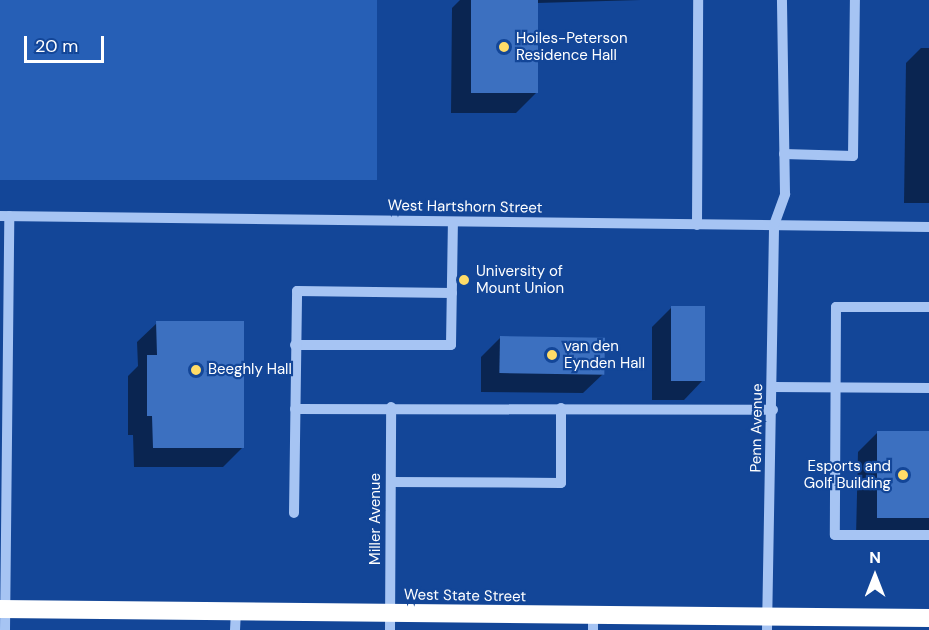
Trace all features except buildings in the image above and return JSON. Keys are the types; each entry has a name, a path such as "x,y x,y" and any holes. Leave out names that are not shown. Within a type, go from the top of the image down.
{"highway":[{"name":"West State Street","path":"3,609 236,611 390,622 767,623 929,618"}],"street":[{"path":"697,225 698,0"},
{"name":"Penn Avenue","path":"767,623 773,387 774,225 785,194 782,0"},
{"path":"784,154 854,156 855,0"},
{"path":"4,216 3,609 5,630"},
{"name":"West Hartshorn Street","path":"4,216 929,227"},
{"path":"295,345 451,345 453,222"},
{"path":"294,513 297,291 452,293"},
{"path":"929,307 836,307 835,535 929,535"},
{"path":"773,387 929,388"},
{"path":"295,409 391,407 772,410"},
{"name":"Miller Avenue","path":"390,622 391,407"},
{"path":"391,482 561,483 561,408"},
{"path":"235,630 236,611"}],"shaded area":[{"path":"0,0 377,0 377,180 0,180"}],"place":[{"name":"Hoiles-Peterson Residence Hall","path":"504,47"},
{"name":"University of Mount Union","path":"464,280"},
{"name":"van den Eynden Hall","path":"552,355"},
{"name":"Beeghly Hall","path":"196,370"},
{"name":"Esports and Golf Building","path":"903,475"}]}
